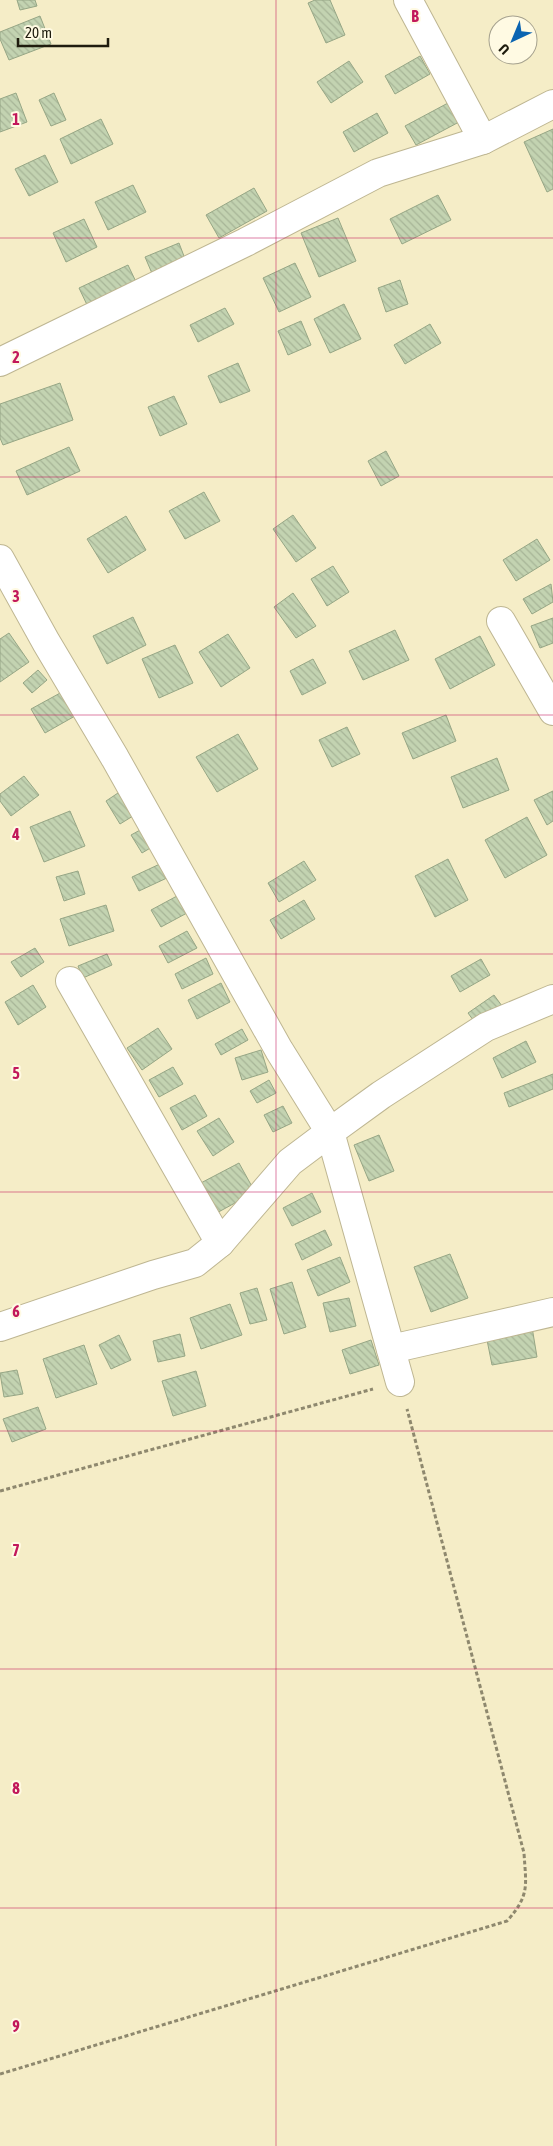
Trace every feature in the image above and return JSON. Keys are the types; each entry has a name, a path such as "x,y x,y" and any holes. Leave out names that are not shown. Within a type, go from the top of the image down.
{"street":[{"path":"408,0 483,140"},
{"path":"0,362 246,242 378,173 483,140 553,104"},
{"path":"0,559 46,642 116,758 279,1050 330,1132 400,1382"},
{"path":"501,622 553,711"},
{"path":"70,980 220,1243"},
{"path":"0,1327 195,1263 220,1243 290,1162 330,1132 381,1095 486,1027 553,999"},
{"path":"391,1349 553,1312"}],"path":[{"path":"0,1491 400,1382 524,1853 526,1887 522,1904 507,1921 0,2074"}],"building":[{"path":"17,0 35,0 37,6 20,10"},
{"path":"315,0 330,0 345,35 326,43 308,3"},
{"path":"40,16 51,44 9,60 0,39 0,32"},
{"path":"420,56 430,74 395,94 385,76"},
{"path":"349,61 363,82 331,103 317,82"},
{"path":"16,93 27,122 0,132 0,99"},
{"path":"54,93 66,120 51,126 39,100"},
{"path":"448,103 459,122 416,145 405,126"},
{"path":"377,113 388,133 354,152 343,132"},
{"path":"101,119 113,144 71,164 60,139"},
{"path":"553,129 553,189 547,192 524,142"},
{"path":"45,155 58,182 29,196 15,169"},
{"path":"133,185 146,212 108,230 95,202"},
{"path":"254,188 267,211 219,238 206,215"},
{"path":"438,195 451,220 402,244 390,219"},
{"path":"338,218 356,261 319,277 301,233"},
{"path":"84,219 97,247 66,262 53,233"},
{"path":"179,243 187,264 154,278 145,257"},
{"path":"295,263 311,297 279,312 263,278"},
{"path":"128,265 138,286 89,309 79,288"},
{"path":"400,280 408,304 386,312 378,288"},
{"path":"344,304 361,339 330,353 314,319"},
{"path":"225,308 234,324 198,342 190,325"},
{"path":"301,321 311,345 288,355 278,331"},
{"path":"430,324 441,343 405,364 394,345"},
{"path":"238,363 250,391 220,403 208,376"},
{"path":"60,383 73,420 3,445 0,438 0,404"},
{"path":"174,396 187,424 160,436 148,407"},
{"path":"69,447 80,471 27,495 16,471"},
{"path":"386,451 399,476 381,486 368,461"},
{"path":"204,492 220,521 185,539 169,511"},
{"path":"293,515 316,548 296,562 273,529"},
{"path":"126,516 146,550 108,573 87,539"},
{"path":"537,539 550,560 516,581 503,560"},
{"path":"333,566 349,592 327,606 311,579"},
{"path":"551,584 553,602 532,614 523,599"},
{"path":"293,593 316,626 296,638 274,607"},
{"path":"133,617 146,645 107,664 93,636"},
{"path":"553,618 553,643 540,648 531,626"},
{"path":"395,630 409,660 363,680 349,651"},
{"path":"9,633 29,662 0,682 0,639"},
{"path":"228,634 250,668 221,687 199,652"},
{"path":"480,636 495,665 450,689 435,659"},
{"path":"175,645 193,683 159,698 142,659"},
{"path":"313,659 326,683 302,695 290,671"},
{"path":"38,670 47,680 32,693 23,683"},
{"path":"62,692 75,716 45,733 31,709"},
{"path":"446,715 456,741 413,759 402,733"},
{"path":"347,727 360,754 332,767 319,740"},
{"path":"238,734 258,769 217,792 196,757"},
{"path":"497,758 509,790 463,808 451,777"},
{"path":"24,776 39,795 11,816 0,801 0,794"},
{"path":"553,791 553,821 547,825 534,800"},
{"path":"118,793 133,816 120,824 106,801"},
{"path":"70,811 85,846 44,862 30,827"},
{"path":"527,817 547,855 505,878 485,840"},
{"path":"142,829 152,847 142,853 131,835"},
{"path":"448,859 468,900 435,917 415,876"},
{"path":"304,861 316,880 279,902 268,883"},
{"path":"162,863 169,877 139,891 132,877"},
{"path":"78,871 85,894 64,901 56,877"},
{"path":"177,896 187,913 161,927 151,910"},
{"path":"304,900 315,919 281,939 270,920"},
{"path":"106,905 114,931 69,946 60,919"},
{"path":"187,931 197,948 168,963 159,946"},
{"path":"35,948 44,962 21,977 11,962"},
{"path":"107,954 112,965 83,978 78,966"},
{"path":"206,958 213,974 182,989 175,974"},
{"path":"481,959 490,975 460,992 451,976"},
{"path":"221,983 230,1002 197,1019 188,1000"},
{"path":"33,985 46,1007 18,1025 5,1002"},
{"path":"494,995 502,1006 476,1024 468,1013"},
{"path":"158,1028 172,1049 142,1070 127,1048"},
{"path":"242,1029 248,1040 221,1055 215,1044"},
{"path":"526,1041 536,1062 502,1078 493,1058"},
{"path":"261,1050 268,1072 242,1080 235,1058"},
{"path":"173,1067 183,1084 159,1097 149,1080"},
{"path":"553,1074 553,1089 509,1107 504,1093"},
{"path":"269,1080 276,1093 257,1103 250,1091"},
{"path":"195,1095 207,1116 182,1130 170,1108"},
{"path":"283,1106 292,1123 273,1132 264,1115"},
{"path":"219,1118 234,1142 213,1156 197,1131"},
{"path":"379,1135 394,1171 369,1181 354,1145"},
{"path":"239,1163 255,1192 213,1215 197,1185"},
{"path":"312,1193 321,1212 292,1226 283,1208"},
{"path":"325,1230 332,1245 302,1260 295,1244"},
{"path":"450,1254 468,1298 431,1312 414,1267"},
{"path":"340,1257 350,1282 318,1296 307,1270"},
{"path":"292,1282 306,1327 284,1334 270,1289"},
{"path":"257,1288 267,1320 250,1324 240,1293"},
{"path":"349,1298 356,1326 330,1332 323,1303"},
{"path":"230,1304 242,1335 201,1349 190,1318"},
{"path":"532,1327 537,1357 492,1365 486,1335"},
{"path":"180,1334 185,1356 158,1362 153,1341"},
{"path":"119,1335 131,1360 111,1369 99,1345"},
{"path":"371,1340 379,1365 350,1374 342,1350"},
{"path":"84,1345 97,1384 56,1398 43,1359"},
{"path":"17,1370 23,1394 4,1397 0,1373"},
{"path":"196,1371 206,1406 173,1416 162,1381"},
{"path":"38,1407 46,1429 12,1442 3,1419"}]}
